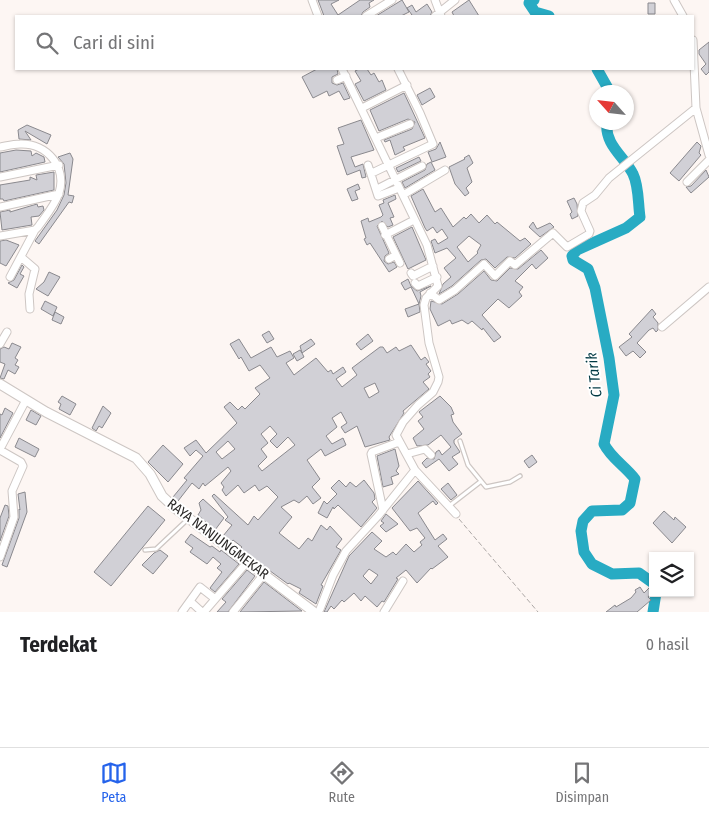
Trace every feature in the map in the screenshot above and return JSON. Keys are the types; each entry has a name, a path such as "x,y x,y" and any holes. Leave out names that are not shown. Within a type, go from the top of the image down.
{"street":[{"path":"312,0 318,15"},
{"path":"368,15 392,0"},
{"path":"435,0 438,15"},
{"path":"674,0 682,15"},
{"path":"438,15 451,1"},
{"path":"694,63 696,108 709,155"},
{"path":"372,173 433,144 398,70"},
{"path":"337,80 344,71 427,245 437,277 438,286 430,293 424,305 429,343 439,377 433,392 403,422 396,435 415,470 456,514"},
{"path":"362,108 406,85"},
{"path":"430,293 440,300 455,290 484,264 495,276 510,261 515,266 553,233 567,247 588,234 590,231 581,211 583,204 595,195 608,178 696,108"},
{"path":"376,138 410,124"},
{"path":"0,147 20,144 32,145 53,157 59,165 61,179 59,194 35,230 10,277"},
{"path":"687,182 709,160"},
{"path":"368,164 380,197 399,188"},
{"path":"0,177 59,165"},
{"path":"377,189 422,166"},
{"path":"403,195 445,170"},
{"path":"0,207 59,194"},
{"path":"385,235 414,220"},
{"path":"382,226 392,257 400,263"},
{"path":"0,236 35,230"},
{"path":"21,257 35,269 29,294 30,309"},
{"path":"411,273 413,276 433,266"},
{"path":"415,283 418,286 437,277"},
{"path":"662,327 709,287"},
{"path":"0,344 7,332"},
{"name":"RAYA NANJUNGMEKAR","path":"0,384 46,412 136,458 150,474 162,496 264,574 317,611"},
{"path":"427,384 433,392"},
{"path":"0,557 14,518 12,491 23,466 21,462 0,450 26,400"},
{"path":"383,510 371,454 399,442"},
{"path":"407,454 425,449 431,455"},
{"path":"317,611 340,560 415,470"},
{"path":"191,602 203,612 248,561"},
{"path":"233,612 264,574"},
{"path":"384,612 403,581"},
{"path":"182,612 202,587 214,598"}],"lane":[{"path":"460,441 468,465 480,482 487,487 510,482 520,476"},
{"path":"449,506 480,482"},
{"path":"145,550 156,549 189,518"}],"path":[{"path":"456,514 538,612"}],"building":[{"path":"318,0 339,0 331,4 338,15 324,15"},
{"path":"360,0 374,0 369,3 370,7 362,15 338,15"},
{"path":"402,0 409,12 403,15 378,15"},
{"path":"469,0 478,15 454,15 452,12"},
{"path":"648,3 655,3 655,14 648,14"},
{"path":"427,4 432,12 430,15 412,15 407,8 412,5 416,12"},
{"path":"709,42 709,72 706,75 701,69 706,64 699,54 699,50"},
{"path":"315,70 337,70 338,74 332,77 332,83 337,85 343,83 350,98 344,100 339,91 329,96 327,91 313,98 302,77"},
{"path":"368,70 371,75 374,73 379,82 382,80 386,90 364,101 355,84 361,81 355,71"},
{"path":"430,88 435,97 422,105 417,95"},
{"path":"404,93 425,138 403,147 405,150 395,155 390,140 385,142 384,140 412,129 415,122 408,119 379,131 370,110"},
{"path":"361,120 374,150 351,157 355,167 363,164 366,177 362,178 360,170 347,175 337,146 344,144 338,128"},
{"path":"27,125 51,135 47,144 25,131 31,140 19,139 18,130"},
{"path":"440,142 446,157 432,162 428,152 436,149"},
{"path":"697,142 701,146 699,153 701,155 679,181 670,173"},
{"path":"16,150 31,151 32,156 36,153 44,157 45,162 0,172 0,153"},
{"path":"70,153 73,159 68,195 74,196 72,203 69,202 39,244 35,241 57,210 64,195 66,183 64,164 58,157"},
{"path":"469,155 473,163 467,168 472,182 466,188 469,193 465,196 455,184 449,167"},
{"path":"419,157 421,161 398,172 396,168"},
{"path":"431,162 435,170 405,188 402,182 425,170 427,164"},
{"path":"706,170 709,177 691,193 686,187 691,186"},
{"path":"54,172 54,190 4,201 0,199 0,185 30,180 30,177 37,180 36,175"},
{"path":"358,184 360,189 355,191 358,199 352,201 347,189"},
{"path":"423,189 435,212 441,208 453,227 464,217 466,219 471,214 479,223 487,215 495,224 497,222 520,241 525,238 531,244 515,258 507,257 495,268 486,259 481,260 452,286 439,294 443,284 451,277 444,268 456,258 447,248 435,253 431,241 435,239 438,244 448,238 442,229 437,233 433,227 427,231 411,196","holes":["469,236 481,245 478,253 468,262 457,247"]},
{"path":"395,195 396,199 388,203 394,217 390,218 393,225 388,227 382,221 377,226 389,253 385,256 384,261 388,264 394,262 397,267 389,272 370,243 367,245 361,221 368,218 369,222 381,217 383,215 379,205 384,203 383,200"},
{"path":"574,198 577,204 578,216 572,219 570,214 572,212 567,201"},
{"path":"37,204 38,207 43,206 44,210 39,216 31,217 32,225 2,230 0,212 10,210 10,212"},
{"path":"533,222 537,229 550,223 554,227 540,237 529,227"},
{"path":"412,227 426,260 408,269 393,237"},
{"path":"6,240 19,245 6,266 0,263 0,241"},
{"path":"541,250 548,258 536,269 532,264 515,281 523,287 519,292 522,296 509,308 498,299 482,315 501,337 494,342 483,328 482,330 472,321 468,324 462,320 452,324 450,320 438,326 430,309 431,301 442,304 458,294 484,271 491,280 497,281 510,268 518,269"},
{"path":"22,265 24,267 20,274 24,276 17,288 8,283 14,280"},
{"path":"49,272 60,277 48,296 36,289 44,282"},
{"path":"408,279 411,286 417,291 431,286 420,292 419,304 411,287 405,290 401,283"},
{"path":"45,301 57,307 53,316 41,309"},
{"path":"419,304 420,312 408,317 405,309"},
{"path":"652,309 656,314 653,317 658,323 658,330 656,332 653,328 649,330 637,343 646,352 640,358 633,351 626,356 619,347 632,337 629,334"},
{"path":"55,312 64,317 61,324 52,320"},
{"path":"269,331 274,339 267,343 262,335"},
{"path":"368,334 373,341 361,350 356,344"},
{"path":"239,339 251,358 271,347 277,357 290,351 294,358 286,363 294,375 316,358 328,372 331,370 333,374 343,367 346,372 336,379 342,387 357,375 352,368 380,347 383,347 387,353 396,347 399,351 411,345 421,360 425,357 429,362 426,364 431,371 428,374 430,377 423,382 429,389 403,411 404,413 389,437 390,440 365,447 357,426 345,433 341,427 347,423 341,412 332,418 337,427 326,436 332,444 343,438 346,445 325,456 321,449 307,460 320,479 312,487 321,498 313,504 307,496 299,503 294,500 281,507 292,517 279,533 299,549 308,538 312,541 321,525 327,530 330,526 342,539 336,547 341,550 321,585 323,586 316,604 299,593 301,589 288,584 240,549 242,547 233,540 231,542 223,536 232,525 225,520 228,517 212,496 214,494 248,525 254,516 258,520 278,497 267,486 259,491 255,485 244,493 238,485 226,496 222,490 224,487 221,483 231,471 228,467 205,486 203,483 199,489 192,483 178,501 173,497 187,480 184,478 203,456 196,450 190,456 184,448 196,440 206,453 237,423 224,407 230,402 238,410 242,406 245,409 260,394 255,388 270,378 260,365 249,371 241,357 239,359 230,344","holes":["375,383 379,392 369,398 364,388","270,426 277,434 270,441 277,448 288,437 295,445 262,471 258,466 267,457 261,449 268,443 261,434","228,441 235,449 222,459 216,452"]},
{"path":"311,339 315,344 302,353 300,346"},
{"path":"12,343 21,347 15,358 18,360 15,365 19,367 15,374 8,370 4,379 0,378 5,364 0,362 0,349 4,347 9,349"},
{"path":"300,350 304,357 297,361 293,354"},
{"path":"62,396 76,404 70,415 59,409 61,404 58,402"},
{"path":"440,396 451,407 454,414 451,415 453,422 462,434 454,440 460,452 452,457 458,464 449,471 439,459 426,468 422,463 427,458 434,459 436,452 439,450 442,455 451,447 441,435 428,445 417,446 413,438 424,429 418,421 423,417 419,412"},
{"path":"103,406 111,413 102,428 99,426 96,431 92,428"},
{"path":"5,408 13,413 0,438 0,414 2,415"},
{"path":"31,410 41,416 36,425 26,420"},
{"path":"19,438 39,449 35,457 15,447"},
{"path":"163,445 183,464 168,482 148,462"},
{"path":"395,449 399,466 396,471 399,474 391,477 393,484 383,487 377,456"},
{"path":"532,455 537,462 529,468 524,461"},
{"path":"339,480 346,487 350,482 356,487 364,480 374,493 375,499 372,502 377,508 361,527 338,505 334,509 333,507 327,518 318,513 324,501 327,504 337,494 331,488"},
{"path":"418,481 438,503 436,505 433,501 418,513 435,540 443,534 447,539 438,546 448,557 431,568 417,583 406,570 396,578 398,579 384,602 382,601 377,607 365,596 361,601 354,593 344,602 342,600 334,609 331,606 327,612 324,612 349,556 372,532 382,541 374,549 386,557 393,552 396,555 406,544 414,552 422,545 420,542 425,538 417,528 410,531 392,508","holes":["369,569 378,575 371,584 363,576"]},
{"path":"448,483 457,495 451,500 441,489"},
{"path":"25,492 27,512 7,567 2,565 19,518 18,494"},
{"path":"203,499 224,518 215,530 198,515 201,510 199,503"},
{"path":"5,505 8,506 9,516 0,541 0,518"},
{"path":"148,506 165,520 111,586 94,572"},
{"path":"664,511 674,520 675,517 686,527 672,543 653,523"},
{"path":"386,514 398,524 386,532 380,526 384,523 381,521"},
{"path":"191,534 210,547 212,546 220,552 221,550 239,564 215,592 210,588 222,572 217,568 221,564 213,557 207,564 190,552 193,548 185,542"},
{"path":"160,550 168,556 153,574 142,565 154,553"},
{"path":"247,570 255,576 228,612 217,612 226,602 222,599"},
{"path":"264,582 302,611 240,612"},
{"path":"640,587 644,593 649,588 648,597 651,600 637,612 606,612 615,605 616,607 631,598 636,592 635,590"}],"waterway":[{"name":"Ci Tarik","path":"534,0 529,3 535,12 546,15"},
{"name":"Ci Tarik","path":"598,70 606,85"},
{"name":"Ci Tarik","path":"607,130 612,144 635,179 640,217 626,228 577,250 572,256 573,260 588,269 595,288 609,358 614,395 604,444 610,454 635,479 630,503 622,510 592,511 583,521 581,531 584,552 592,564 612,574 639,573 649,580"},
{"name":"Ci Tarik","path":"653,612 655,597"}]}
